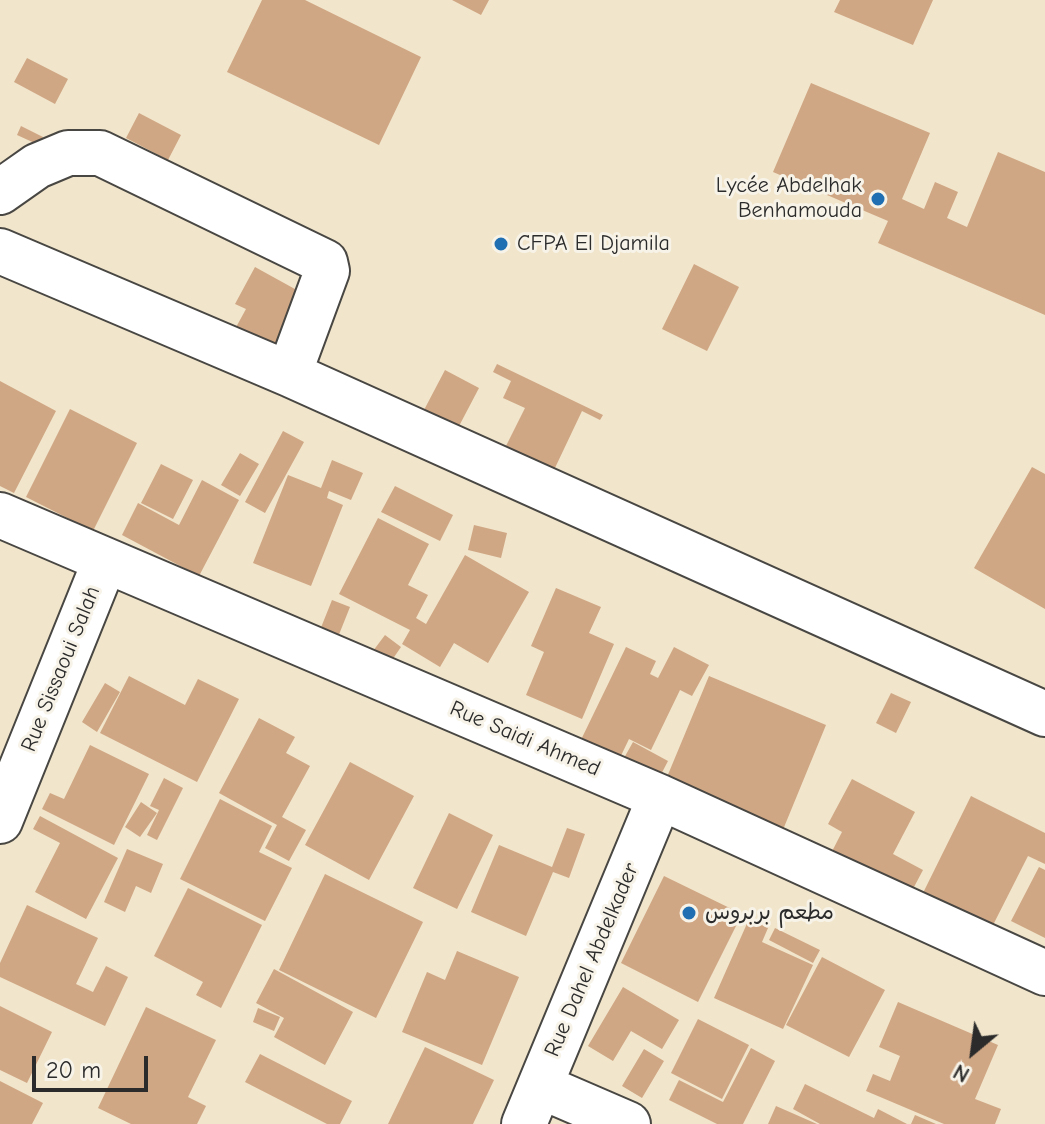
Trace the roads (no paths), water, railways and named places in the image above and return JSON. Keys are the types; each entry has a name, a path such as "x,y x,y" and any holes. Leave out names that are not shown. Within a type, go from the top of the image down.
{"street":[{"path":"0,192 37,166 68,153 100,153 325,262 327,271 289,374"},
{"path":"0,251 289,374 1045,714"},
{"name":"Rue Saidi Ahmed","path":"0,515 660,797 1045,973"},
{"name":"Rue Sissaoui Salah","path":"0,821 105,561"},
{"name":"Rue Dahel Abdelkader","path":"532,1105 660,797"},
{"path":"532,1105 628,1124"}],"place":[{"name":"Lycée Abdelhak Benhamouda","path":"878,199"},
{"name":"CFPA El Djamila","path":"501,244"},
{"name":"مطعم بربروس","path":"689,913"}]}
